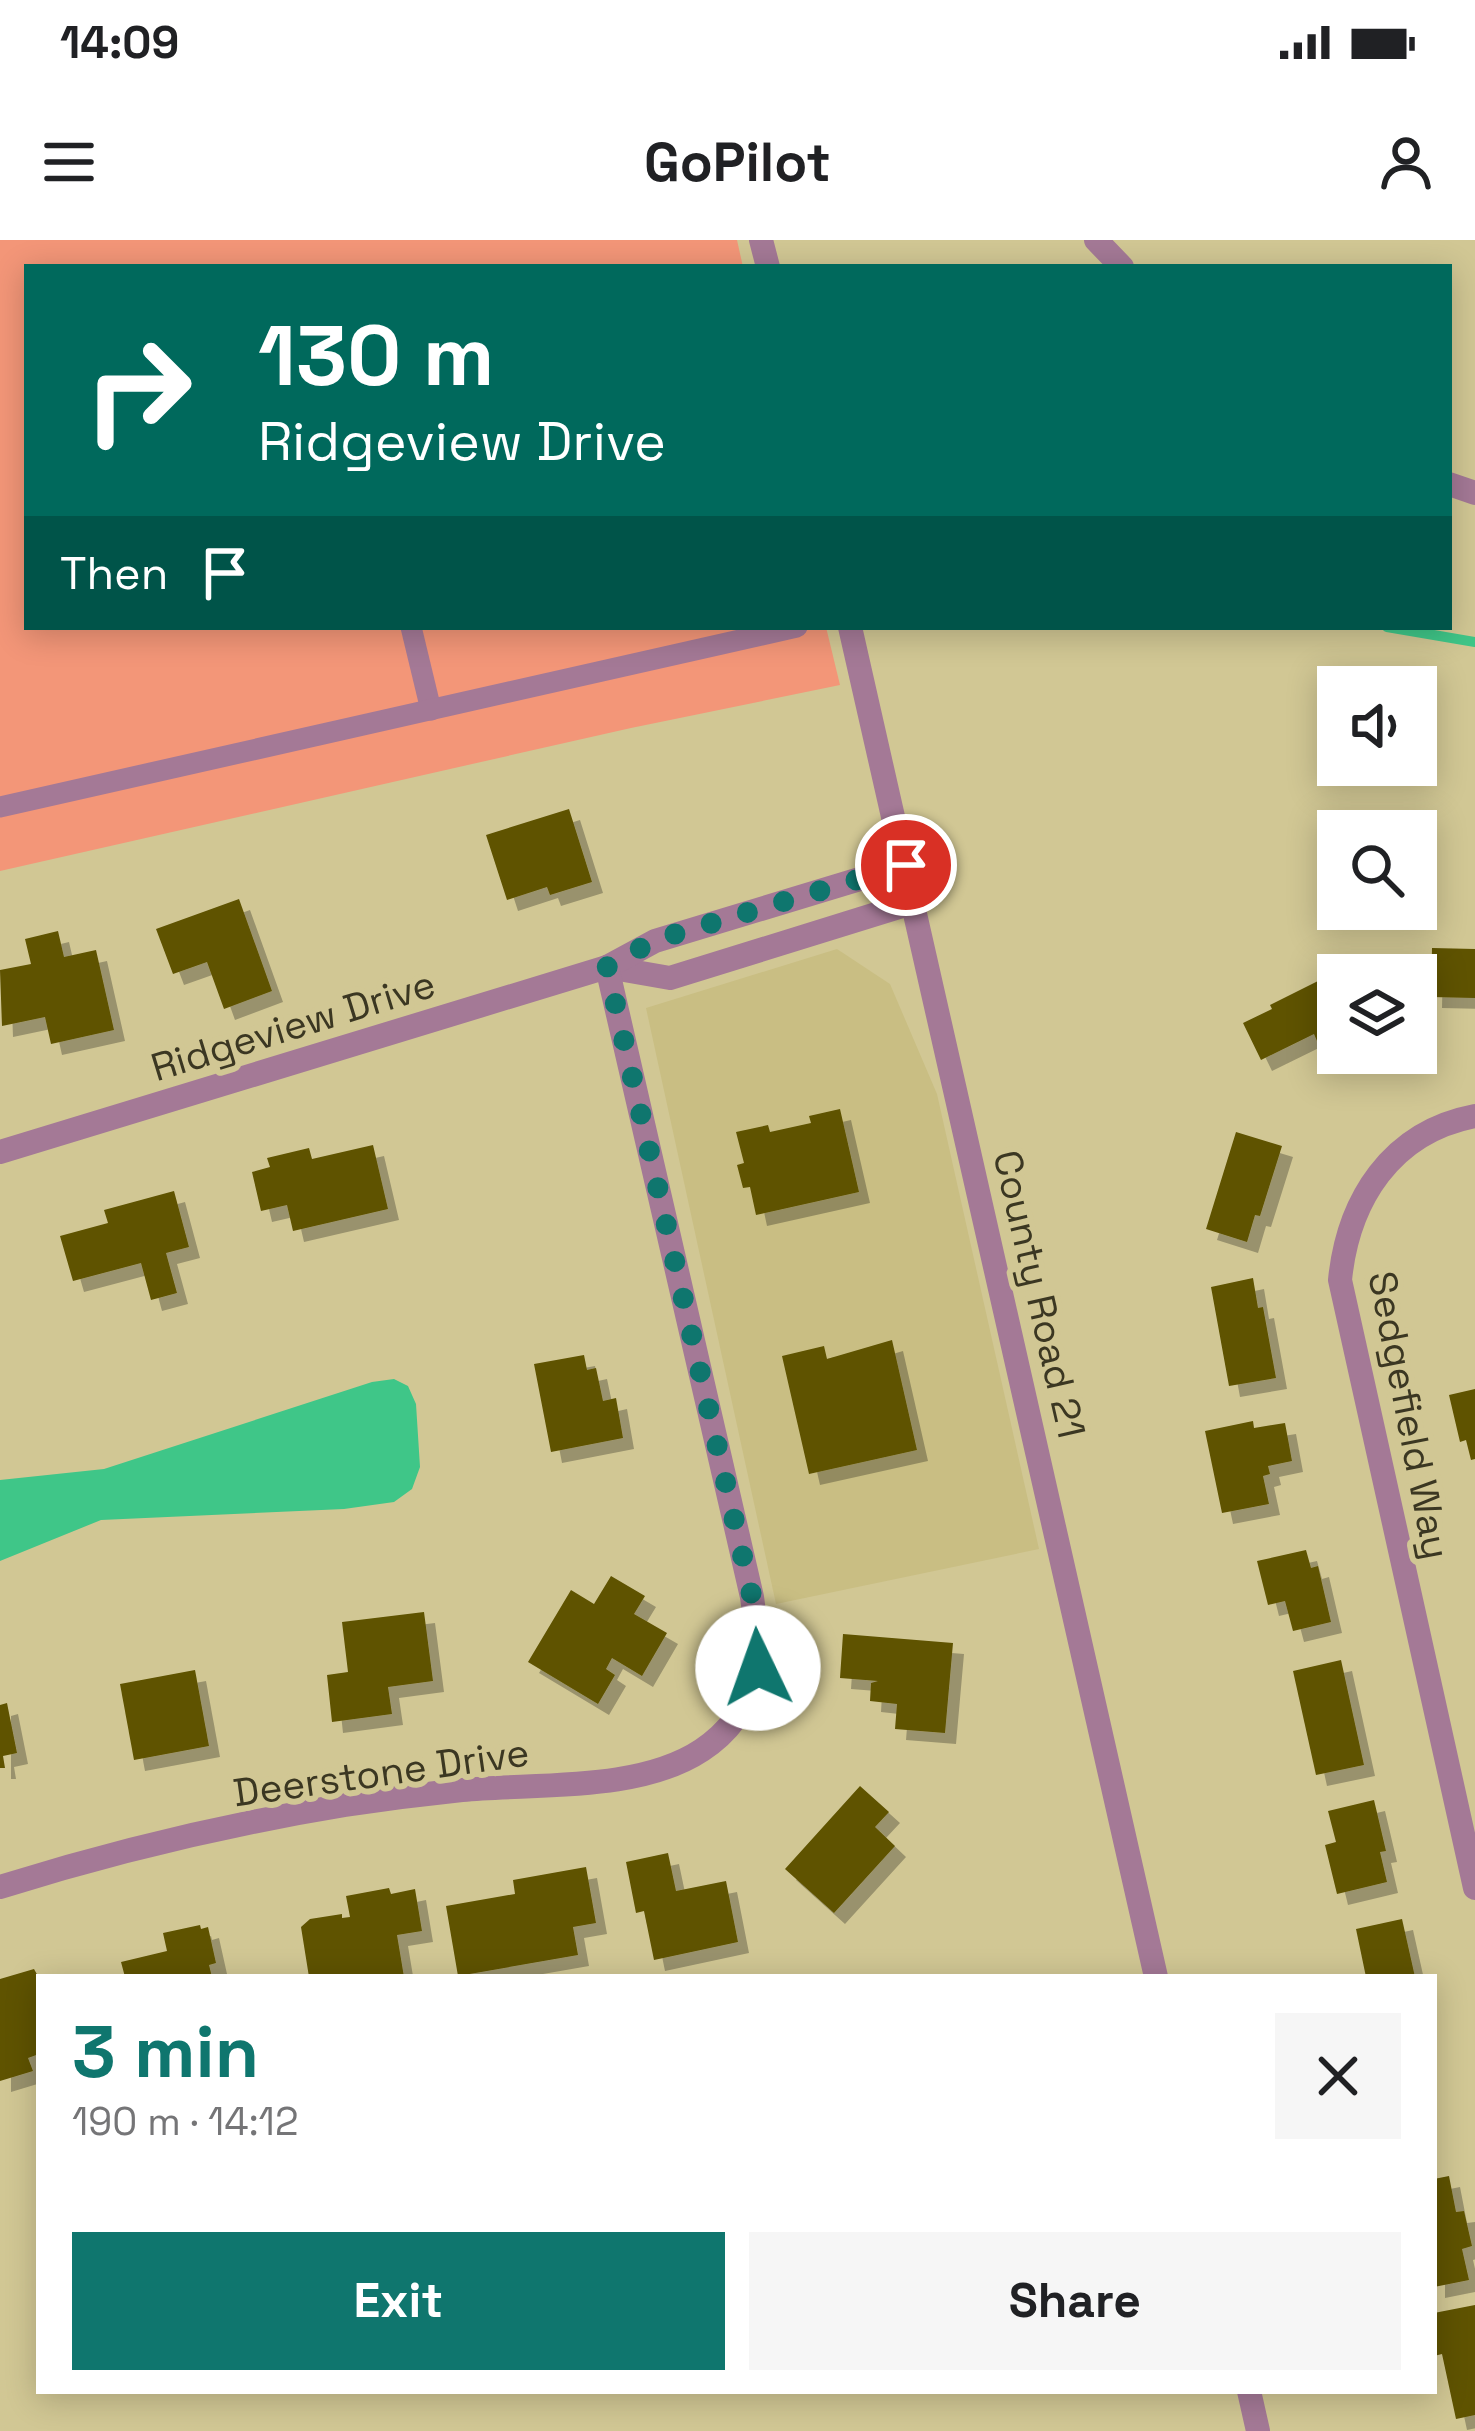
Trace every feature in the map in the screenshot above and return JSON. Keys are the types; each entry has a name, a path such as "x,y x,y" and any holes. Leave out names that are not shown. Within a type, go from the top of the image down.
{"street":[{"path":"1096,240 1120,264"},
{"name":"County Road 21","path":"851,630 1155,1974"},
{"name":"Ridgeview Drive","path":"0,1152 607,967 655,940 906,865"},
{"name":"Ridgeview Drive","path":"607,967 670,978 915,902"},
{"name":"Deerstone Drive","path":"0,1887 128,1851 344,1805 636,1776 672,1767 704,1749 730,1726 758,1668 752,1597 607,967"},
{"name":"Sedgefield Way","path":"1475,1116 1432,1130 1377,1172 1351,1221 1340,1280 1475,1888"},
{"path":"1251,2394 1258,2431"}],"lane":[{"path":"412,630 431,710"},
{"path":"0,807 783,630"}],"shaded area":[{"path":"0,240 737,240 742,264 24,264 24,630 827,630 840,685 0,871"},
{"path":"837,949 890,984 937,1094 1039,1549 776,1604 646,1008"},
{"path":"394,1379 408,1386 416,1404 420,1467 412,1489 394,1502 344,1509 101,1520 0,1561 0,1480 104,1469 372,1382"}],"building":[{"path":"569,809 592,882 550,895 547,887 507,900 486,835"},
{"path":"239,899 272,991 224,1009 207,962 173,974 156,929"},
{"path":"58,931 64,957 96,950 114,1030 51,1044 45,1017 2,1026 0,970 31,964 25,939"},
{"path":"1432,948 1475,949 1475,998 1437,997 1437,954 1432,954"},
{"path":"1317,982 1317,1041 1314,1034 1261,1060 1243,1023 1272,1009 1270,1005"},
{"path":"840,1109 859,1192 756,1215 750,1187 743,1188 737,1165 744,1163 736,1132 768,1125 770,1132 811,1123 809,1116"},
{"path":"1236,1132 1282,1146 1247,1242 1206,1229"},
{"path":"373,1145 388,1209 293,1231 287,1205 261,1211 252,1172 270,1167 267,1158 309,1148 312,1159"},
{"path":"174,1191 189,1247 166,1253 177,1293 151,1300 141,1263 73,1281 60,1236 108,1223 104,1210"},
{"path":"1253,1278 1276,1378 1229,1386 1211,1287"},
{"path":"892,1340 917,1450 809,1474 782,1356 824,1346 827,1359"},
{"path":"584,1355 587,1370 596,1368 603,1401 616,1398 623,1438 551,1452 534,1364"},
{"path":"1475,1389 1475,1459 1471,1460 1466,1440 1460,1442 1449,1395"},
{"path":"1253,1421 1254,1428 1285,1423 1292,1461 1268,1466 1270,1474 1263,1476 1269,1504 1222,1513 1205,1431"},
{"path":"1306,1550 1311,1568 1318,1566 1331,1622 1293,1631 1285,1601 1268,1605 1257,1561"},
{"path":"611,1576 645,1596 634,1614 667,1633 642,1676 612,1658 606,1669 615,1675 598,1704 528,1662 571,1590 594,1604"},
{"path":"424,1612 433,1681 388,1687 392,1714 332,1722 327,1675 348,1672 342,1622"},
{"path":"843,1634 953,1643 945,1733 895,1729 897,1704 870,1701 871,1683 878,1681 840,1678"},
{"path":"1341,1660 1364,1765 1316,1775 1293,1671"},
{"path":"195,1670 209,1746 134,1760 120,1684"},
{"path":"7,1703 17,1753 3,1756 5,1768 0,1768 0,1705"},
{"path":"860,1786 889,1812 875,1827 895,1846 834,1913 785,1869"},
{"path":"1374,1800 1386,1851 1380,1852 1387,1882 1337,1894 1325,1845 1336,1842 1328,1811"},
{"path":"668,1853 676,1891 726,1881 738,1942 654,1960 644,1911 636,1913 626,1862"},
{"path":"586,1867 596,1923 573,1927 578,1955 458,1974 446,1906 515,1894 513,1880"},
{"path":"389,1888 391,1894 415,1889 422,1931 397,1935 404,1974 309,1974 301,1927 310,1919 350,1917 346,1896"},
{"path":"1402,1919 1414,1974 1365,1974 1356,1929"},
{"path":"208,1927 216,1963 209,1965 211,1974 124,1974 121,1962 167,1951 163,1933"},
{"path":"34,1969 37,1974 36,2055 28,2058 33,2071 0,2081 0,1979"},
{"path":"1449,2176 1456,2212 1464,2211 1472,2246 1462,2249 1469,2280 1437,2286 1437,2178"},
{"path":"1475,2305 1475,2415 1456,2419 1442,2354 1437,2355 1437,2312"}],"waterway":[{"path":"1405,630 1475,642"}],"route":[{"path":"758,1668 752,1597 607,967 655,940 906,865"}]}
